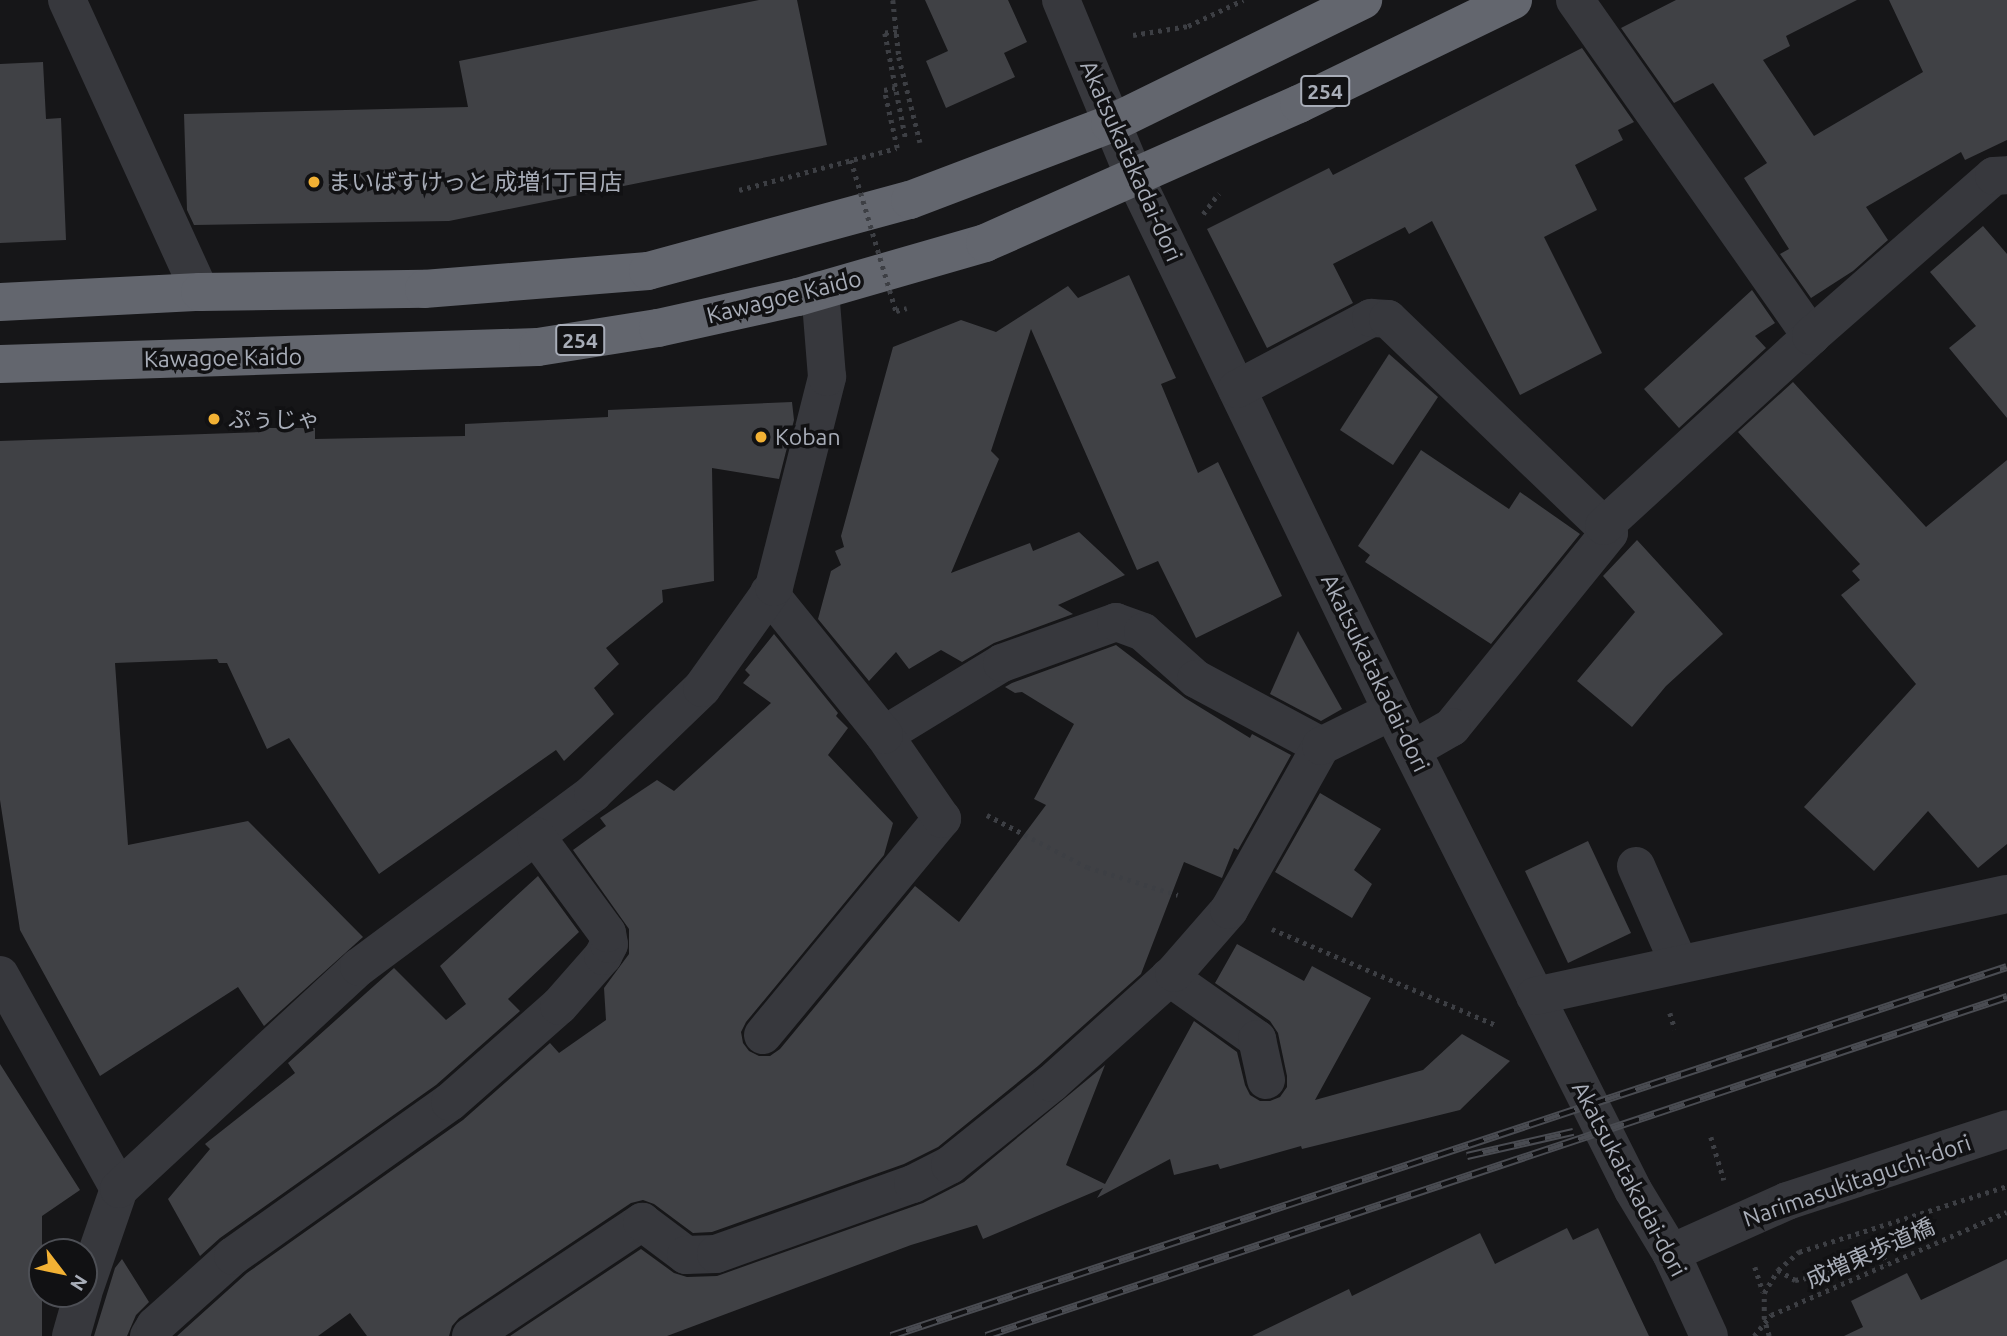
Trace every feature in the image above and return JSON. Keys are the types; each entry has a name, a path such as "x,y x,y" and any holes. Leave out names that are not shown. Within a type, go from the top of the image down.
{"highway":[{"path":"0,302 200,292 424,289 648,271 909,200 1110,124 1363,0"},
{"name":"Kawagoe Kaido","path":"0,364 538,347 658,328 820,290 985,243 1299,103 1513,0"}],"street":[{"path":"67,0 200,292"},
{"name":"Akatsukatakadai-dori","path":"1061,0 1110,124 1134,176 1392,711 1633,1189 1671,1253 1709,1336"},
{"path":"1575,0 1811,336"},
{"path":"1604,526 1811,336 1994,176 2007,175"},
{"path":"98,1250 120,1189 359,967 593,793 702,688 774,587 827,377 820,290"},
{"path":"1237,388 1371,318 1388,319 1609,533 1452,727 1412,750"},
{"path":"763,1035 942,819 884,735 769,593"},
{"path":"884,735 1002,663 1116,622 1143,632 1196,679 1321,746"},
{"path":"471,1336 632,1226 642,1222 668,1245 686,1255 716,1254 913,1184 950,1165 1052,1083 1169,977 1229,910 1321,746 1392,711"},
{"path":"149,1336 155,1326 233,1256 450,1102 559,1006 603,956 609,944 607,933 536,836"},
{"path":"1636,866 1679,964"},
{"path":"1535,996 2007,894"},
{"path":"0,975 120,1189"},
{"path":"1169,977 1257,1039 1266,1080"},
{"name":"Narimasukitaguchi-dori","path":"1671,1253 1787,1201 2007,1129"},
{"path":"71,1336 79,1308"}],"path":[{"path":"893,0 920,142"},
{"path":"1133,35 1188,26 1243,0"},
{"path":"897,32 885,33 906,140"},
{"path":"739,190 897,148 884,90 895,88"},
{"path":"851,160 896,311 907,308"},
{"path":"1769,1336 1764,1319 1764,1293 1778,1270 1799,1252 2007,1186"},
{"name":"成増東歩道橋","path":"1754,1336 1771,1315 2007,1212"},
{"path":"1778,1270 1795,1280 1812,1277 1880,1249 1887,1264"}],"building":[{"path":"759,0 797,0 827,145 449,221 194,225 187,210 184,114 468,107 459,61"},
{"path":"925,0 1008,0 1027,42 1004,53 1015,77 946,108 926,61 948,51"},
{"path":"1676,0 1857,0 1786,36 1790,46 1763,60 1814,136 1923,72 1889,0 2007,0 2007,140 1965,160 1961,152 1866,207 1888,240 1853,271 1811,298 1780,254 1789,249 1744,178 1767,163 1713,83 1674,103 1621,28"},
{"path":"1582,48 1634,122 1618,130 1623,140 1575,165 1597,210 1544,237 1602,353 1520,395 1432,221 1409,234 1405,227 1333,264 1353,303 1267,348 1207,229 1329,168 1333,175"},
{"path":"43,62 46,119 61,118 66,240 0,243 0,64"},
{"path":"1983,226 2007,254 2007,418 1949,348 1976,326 1930,272"},
{"path":"1129,275 1176,378 1161,384 1198,473 1218,462 1282,596 1196,638 1158,561 1137,570 1031,329 991,451 999,459 951,573 1030,543 1033,551 1079,532 1125,575 1058,605 1073,614 994,643 962,662 941,650 909,669 896,652 869,681 818,619 831,571 841,565 835,551 844,547 841,536 893,347 961,320 996,332 1068,286 1078,298"},
{"path":"1752,290 1775,323 1755,336 1766,348 1679,428 1644,389"},
{"path":"1389,354 1438,397 1393,465 1340,430"},
{"path":"1793,382 1926,527 2007,460 2007,844 1978,868 1928,811 1874,871 1804,807 1916,684 1841,595 1860,580 1852,571 1860,564 1738,432"},
{"path":"792,402 794,420 779,479 712,468 714,581 662,590 663,602 606,648 619,664 594,688 614,714 564,761 556,750 379,874 289,738 267,749 227,663 219,663 217,659 115,663 128,845 248,821 363,937 264,1026 238,987 100,1076 20,930 0,800 0,441 261,432 261,428 315,428 315,439 465,436 465,424 608,417 608,410"},
{"path":"1421,450 1509,509 1520,492 1580,534 1491,644 1365,562 1370,555 1358,546"},
{"path":"1637,540 1723,634 1666,686 1632,727 1577,681 1635,612 1603,576"},
{"path":"1298,631 1342,709 1321,721 1270,694"},
{"path":"774,634 848,728 828,755 893,823 884,855 746,1022 741,1032 743,1043 749,1051 759,1056 770,1056 780,1049 915,886 959,922 1046,805 1034,799 1074,724 1022,692 1015,693 1005,687 1012,683 1116,645 1185,698 1250,738 1252,734 1291,755 1238,850 1234,848 1222,878 1184,862 1141,974 1038,1066 938,1147 904,1164 712,1232 693,1233 654,1204 643,1200 631,1203 459,1318 452,1326 449,1336 367,1336 350,1313 318,1336 177,1336 247,1273 463,1120 550,1043 559,1053 606,1020 604,988 629,954 629,929 573,850 606,826 600,818 657,780 674,791 771,703 743,683 750,675 745,670"},
{"path":"1320,793 1381,829 1354,870 1372,884 1352,918 1275,872"},
{"path":"1588,841 1631,933 1568,963 1525,871"},
{"path":"538,876 579,932 508,999 520,1011 436,1085 220,1238 200,1256 168,1199 210,1149 205,1144 295,1073 288,1063 394,968 446,1020 466,1004 440,966"},
{"path":"1237,944 1304,981 1312,966 1371,998 1315,1100 1423,1070 1462,1034 1510,1061 1460,1110 1302,1149 1301,1146 1220,1169 1218,1164 1174,1175 1170,1159 1097,1198 1103,1188 983,1239 977,1225 911,1245 667,1336 510,1336 641,1249 674,1273 687,1277 717,1276 923,1203 964,1182 1105,1065 1066,1165 1105,1184 1194,1021 1237,1052 1250,1095 1260,1101 1280,1097 1287,1087 1287,1076 1278,1033 1270,1021 1215,983"},
{"path":"0,1064 80,1190 42,1216 42,1238 28,1238 28,1308 42,1308 42,1336 0,1336"},
{"path":"1567,1228 1573,1240 1598,1228 1649,1336 1252,1336 1349,1289 1352,1296 1480,1233 1495,1264"},
{"path":"122,1259 149,1302 136,1315 127,1336 94,1336 115,1268"},
{"path":"2007,1259 2007,1336 1844,1336 1863,1327 1851,1301 1907,1273 1921,1300"}],"railway":[{"path":"891,1336 2007,967"},
{"path":"986,1336 2007,997"},
{"path":"1467,1156 1573,1132"}],"place":[{"name":"まいばすけっと 成増1丁目店","path":"314,182"},
{"name":"ぷぅじゃ","path":"214,419"},
{"name":"Koban","path":"761,437"}]}
